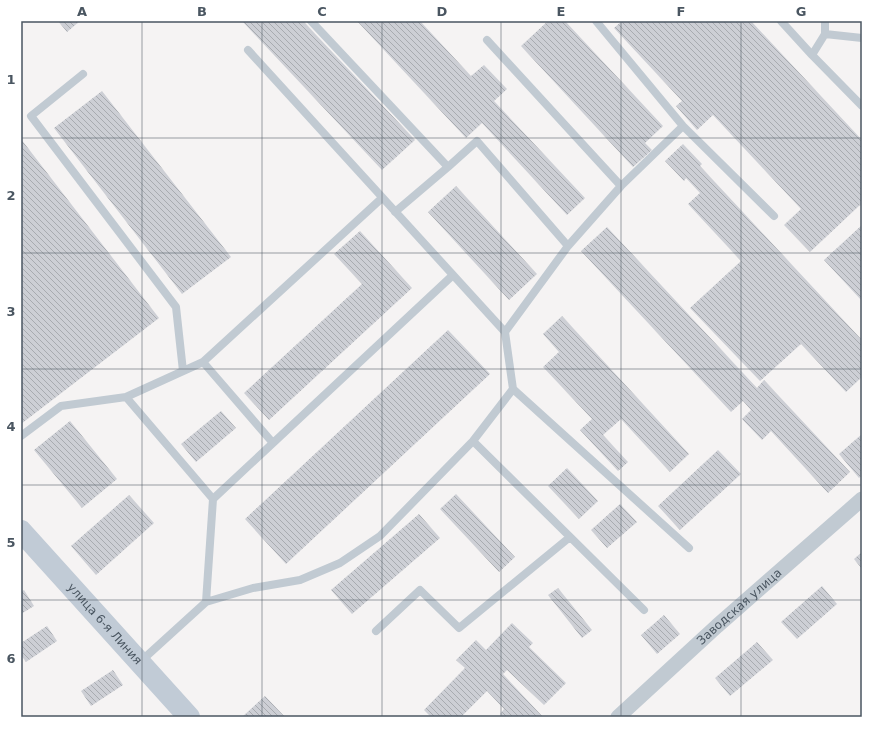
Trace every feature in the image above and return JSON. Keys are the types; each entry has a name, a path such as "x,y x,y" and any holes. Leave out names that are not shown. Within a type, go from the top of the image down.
{"street":[{"name":"Заводская улица","path":"618,717 717,626 862,499"},
{"name":"улица 6-я Линия","path":"21,531 189,717"}],"lane":[{"path":"311,21 448,167"},
{"path":"596,21 683,126 774,216"},
{"path":"781,21 862,106"},
{"path":"812,55 825,34 825,21"},
{"path":"825,34 862,38"},
{"path":"487,40 621,186"},
{"path":"248,50 505,332 513,389 689,548"},
{"path":"83,74 31,116 176,307 184,371"},
{"path":"505,332 568,246 621,186 683,126"},
{"path":"395,212 477,141 568,246"},
{"path":"21,436 61,406 126,397 203,362 382,198"},
{"path":"206,602 213,499 453,276"},
{"path":"203,362 273,443"},
{"path":"139,662 206,602 253,588 300,580 340,563 380,536 473,441 513,389"},
{"path":"126,397 213,499"},
{"path":"473,441 644,610"},
{"path":"376,631 420,590 459,628 570,537"}],"building":[{"path":"58,21 80,21 67,32"},
{"path":"242,21 303,21 415,140 382,170"},
{"path":"357,21 420,21 471,76 484,65 507,89 494,101 585,198 567,215 482,123 466,138"},
{"path":"548,21 565,21 663,126 645,143 652,150 633,167 521,46"},
{"path":"622,21 751,21 862,140 862,207 860,205 810,252 784,225 801,209 713,115 697,130 676,106 682,101 614,28"},
{"path":"102,91 231,257 182,294 54,128"},
{"path":"21,139 159,318 21,424"},
{"path":"683,144 702,164 700,166 862,340 862,377 846,392 801,344 760,381 690,308 741,261 688,204 700,193 686,178 684,181 665,161"},
{"path":"456,186 537,274 509,300 428,212"},
{"path":"862,225 862,301 824,260"},
{"path":"607,227 757,388 764,380 850,472 828,493 771,431 762,440 742,419 751,410 743,401 731,412 581,251"},
{"path":"360,231 412,288 269,420 244,393 362,284 334,254"},
{"path":"562,316 689,454 670,472 621,419 603,435 628,462 618,471 580,430 592,419 543,367 559,352 543,334"},
{"path":"448,330 490,374 286,564 245,519"},
{"path":"221,411 236,428 196,462 181,444"},
{"path":"70,421 117,479 82,508 34,450"},
{"path":"862,434 862,475 859,478 839,454"},
{"path":"718,450 741,474 680,530 658,506"},
{"path":"567,468 598,501 579,519 548,486"},
{"path":"456,494 515,557 499,572 440,509"},
{"path":"129,495 154,523 96,575 71,546"},
{"path":"620,504 637,522 607,548 591,530"},
{"path":"419,514 440,538 352,614 331,590"},
{"path":"862,552 862,569 854,559"},
{"path":"822,586 837,604 797,639 781,622"},
{"path":"558,588 592,630 582,638 548,595"},
{"path":"24,590 34,606 21,614 21,592"},
{"path":"664,615 680,634 657,654 641,635"},
{"path":"512,623 533,643 529,647 566,683 544,705 507,670 503,674 543,717 503,717 500,714 504,709 487,691 461,717 431,717 424,710 465,668 456,660 476,640 486,650"},
{"path":"47,626 57,641 26,662 21,655 21,643"},
{"path":"757,642 773,660 730,696 715,678"},
{"path":"113,670 123,685 91,706 81,691"},
{"path":"265,696 285,717 242,717"}]}
